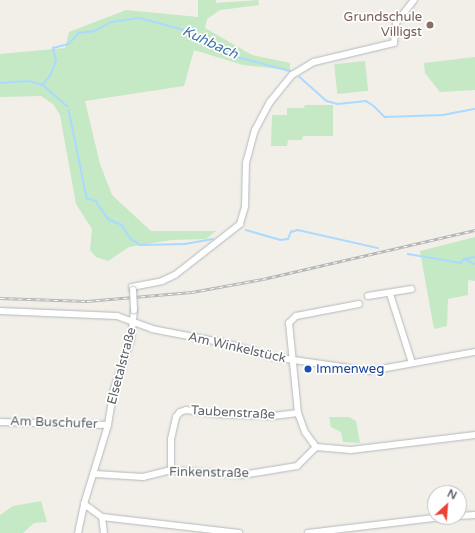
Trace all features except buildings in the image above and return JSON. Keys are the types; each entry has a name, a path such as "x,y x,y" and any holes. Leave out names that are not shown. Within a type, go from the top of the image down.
{"street":[{"name":"Elsetalstraße","path":"78,533 84,504 108,425 113,392 131,339 134,322 133,288 162,281 175,275 240,224 245,206 246,164 255,130 270,102 292,75 314,62 394,43 396,23 414,0"},
{"path":"368,296 390,294 411,289"},
{"path":"390,294 412,363"},
{"path":"359,304 292,318 289,323 298,413 305,432 316,447 351,450 475,435"},
{"name":"Am Winkelstück","path":"0,311 117,316 152,329 225,343 294,361 370,371 475,352"},
{"name":"Taubenstraße","path":"171,470 171,439 176,417 180,412 186,410 218,414 273,416 298,413"},
{"name":"Am Buschufer","path":"0,422 108,425"},
{"name":"Finkenstraße","path":"94,474 143,477 171,470 242,475 297,466 316,447"},
{"path":"84,504 102,518 239,533"},
{"path":"102,518 104,533"},
{"path":"308,533 427,519"}],"green space":[{"path":"198,0 216,0 216,3 258,0 259,5 220,10 207,19 205,28 252,55 290,63 290,70 243,65 194,50 184,86 85,101 100,164 112,195 151,231 216,231 206,239 171,240 129,247 108,261 96,257 90,250 92,229 76,204 60,115 53,104 41,96 0,97 0,54 65,48 69,32 126,10 198,17"},
{"path":"475,57 475,90 440,92 425,73 424,63"},
{"path":"365,61 368,91 337,94 334,64"},
{"path":"305,105 333,105 333,136 303,136 302,140 288,140 287,146 271,146 272,115 287,115 287,108 304,108"},
{"path":"475,237 475,281 468,280 468,295 448,299 447,326 434,329 420,251"},
{"path":"329,417 349,417 356,421 360,443 343,442 341,432 331,427"},
{"path":"41,501 47,522 34,523 23,533 0,533 0,515 13,506"}],"waterway":[{"name":"Kuhbach","path":"0,83 29,81 43,85 51,74 56,61 53,48 69,44 79,33 95,31 111,22 140,18 188,31 198,40 237,57 290,71"},
{"name":"Kuhbach","path":"300,77 327,101 338,104 366,101 374,106 385,117 443,115 475,109"},
{"path":"43,85 68,107"},
{"path":"69,110 87,198 96,201 108,219 122,225 130,238 140,245 185,244 213,239"},
{"path":"246,230 280,240 288,239 291,232 298,230 378,248"},
{"path":"408,254 461,263 464,259 475,264"},
{"path":"464,259 475,257"}],"railway":[{"path":"0,298 87,301 192,292 263,279 475,230"}],"place":[{"name":"Grundschule Villigst","path":"430,25"},
{"name":"Immenweg","path":"308,369"}]}
